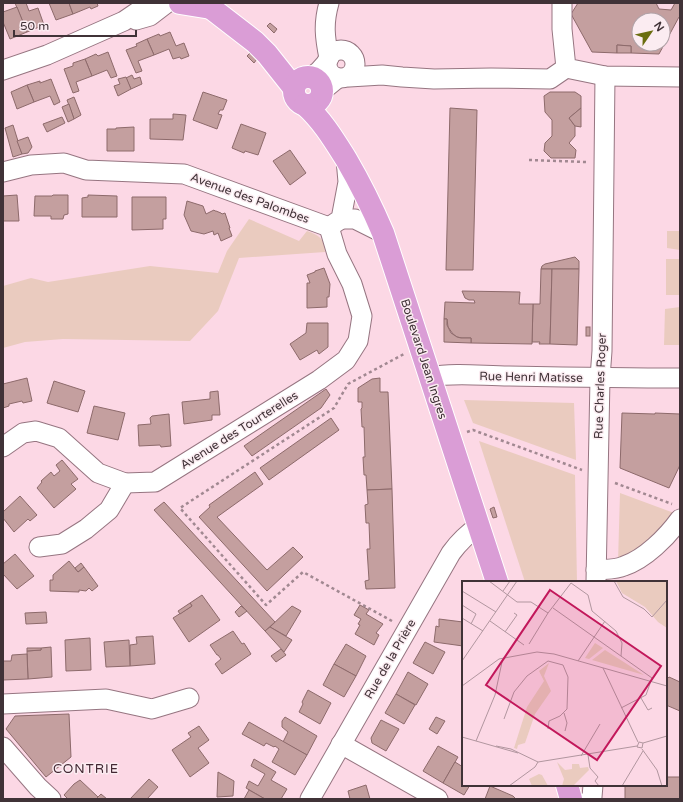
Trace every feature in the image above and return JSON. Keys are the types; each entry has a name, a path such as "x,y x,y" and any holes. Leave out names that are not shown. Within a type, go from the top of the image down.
{"main road":[{"name":"Boulevard Jean Ingres","path":"180,3 208,6 255,42 309,90 316,115 341,150 365,192 383,233 497,581"},
{"path":"566,786 571,799"}],"street":[{"path":"3,70 48,55 124,21 143,8 147,3"},
{"path":"124,21 137,20 150,16 167,3"},
{"path":"329,3 340,64"},
{"path":"562,3 562,29 566,68"},
{"path":"309,90 319,71 340,64 367,69 382,75 402,78 550,79 566,68 605,76 680,77"},
{"name":"Rue Charles Roger","path":"596,576 600,378 602,352 605,76"},
{"path":"335,223 348,182 341,150"},
{"name":"Avenue des Palombes","path":"3,172 31,165 64,163 86,170 184,174 335,223 355,219 383,233"},
{"name":"Avenue des Tourterelles","path":"3,447 23,433 36,431 59,438 98,473 125,484 155,482 320,380 346,360 358,341 362,316 352,284 337,254 335,223"},
{"name":"Rue Henri Matisse","path":"430,377 449,374 600,378 680,378"},
{"path":"39,546 62,544 86,529 109,510 125,484"},
{"path":"596,576 622,567 642,557 667,535 678,512"},
{"name":"Rue de la Prière","path":"310,799 451,553 461,540 479,526"},
{"path":"3,704 106,699 152,709 189,698"},
{"path":"341,744 438,799"},
{"path":"3,747 38,787 51,799"},
{"path":"590,799 592,797 593,786"}],"path":[{"path":"529,160 604,162"},
{"path":"407,629 303,572 266,605 180,508 334,408 348,384 420,346"},
{"path":"449,438 473,430 598,476 678,512"}],"shaded area":[{"path":"249,219 299,241 307,231 320,238 324,244 325,252 239,258 218,311 190,341 63,339 25,342 3,348 3,286 31,278 48,282 150,266 218,273 227,251"},
{"path":"667,231 680,231 680,250 667,248"},
{"path":"666,259 680,259 680,295 666,295"},
{"path":"680,307 680,345 664,345 665,309"},
{"path":"464,400 574,403 576,460 473,423"},
{"path":"479,441 575,475 577,581 525,581"},
{"path":"620,493 674,513 662,531 618,562"}],"building":[{"path":"15,3 26,3 29,11 38,8 44,25 27,32"},
{"path":"49,3 69,3 73,14 56,20"},
{"path":"69,3 97,3 98,6 91,9 90,7 73,14"},
{"path":"578,3 656,3 659,9 671,10 675,3 680,3 680,17 671,32 671,12 631,12 631,46 617,45 617,53 592,52 571,14"},
{"path":"17,7 27,32 10,39 3,22 3,12"},
{"path":"270,23 277,29 274,33 267,26"},
{"path":"170,32 176,46 184,43 189,56 181,59 180,57 173,59 169,49 154,55 147,39 159,34 160,36"},
{"path":"147,39 154,55 138,61 142,71 136,73 126,50 137,46 136,44"},
{"path":"617,45 631,46 631,53 617,53"},
{"path":"108,52 117,76 111,78 107,70 92,76 85,59 96,54 98,56"},
{"path":"631,52 660,52 659,54"},
{"path":"250,53 257,59 254,63 247,56"},
{"path":"85,59 92,76 76,82 79,91 73,93 64,69 73,66 73,63"},
{"path":"132,75 134,79 140,77 142,84 131,89 126,78"},
{"path":"126,77 131,89 118,96 114,86 120,84 118,79"},
{"path":"51,79 60,102 54,105 50,96 34,102 27,85 40,81 40,83"},
{"path":"27,85 34,102 17,109 11,92"},
{"path":"203,92 227,100 223,110 220,110 218,114 222,115 217,129 193,120"},
{"path":"550,92 575,92 581,96 581,108 569,118 575,126 575,136 569,143 576,150 575,158 551,158 544,151 545,143 552,136 552,120 545,112 544,96"},
{"path":"74,97 81,115 74,119 67,100"},
{"path":"69,104 74,119 68,122 62,107"},
{"path":"450,108 477,110 473,270 446,270"},
{"path":"581,108 581,127 575,126 569,118"},
{"path":"173,114 186,115 183,140 150,139 150,119 173,119"},
{"path":"62,117 65,123 47,132 43,124"},
{"path":"241,124 266,133 258,155 245,151 244,153 232,148"},
{"path":"13,125 22,154 13,157 5,128"},
{"path":"134,127 134,151 107,151 107,129"},
{"path":"28,137 32,147 28,153 22,154 17,141"},
{"path":"290,150 306,173 290,185 273,161"},
{"path":"17,195 19,221 3,221 3,196"},
{"path":"68,195 68,214 64,215 63,219 51,219 51,216 34,216 35,196"},
{"path":"88,195 117,196 117,217 82,217 82,198 88,197"},
{"path":"132,197 166,197 166,219 163,219 163,229 132,230"},
{"path":"187,201 203,206 206,214 214,210 222,214 225,213 232,236 221,241 218,233 214,235 213,231 204,234 191,231 184,215"},
{"path":"575,257 579,261 579,269 541,269 545,264"},
{"path":"324,268 330,284 329,297 327,297 327,307 307,308 307,283 310,283 307,275"},
{"path":"541,269 552,269 550,344 539,344 540,342 532,342 533,304 540,304"},
{"path":"552,269 579,269 577,345 550,344"},
{"path":"462,291 520,292 519,304 533,304 532,344 471,343 471,338 457,337 453,334 448,327 447,319 444,319 445,302 475,303 474,300 465,298"},
{"path":"444,319 447,319 447,325 451,333 461,338 471,338 471,343 444,342"},
{"path":"307,323 328,323 328,347 319,354 317,350 300,360 290,344 306,333"},
{"path":"586,327 590,327 590,336 586,336"},
{"path":"27,378 32,401 23,403 22,401 9,404 9,406 3,408 3,384"},
{"path":"380,378 380,392 388,392 392,489 367,490 366,475 364,475 363,457 365,457 364,427 362,427 361,409 362,402 358,402 358,388 372,379"},
{"path":"54,381 85,391 78,412 47,403"},
{"path":"326,389 330,395 321,408 252,456 244,446"},
{"path":"218,391 220,415 212,415 212,420 184,424 182,402 210,399 210,392"},
{"path":"94,406 125,413 118,440 87,433"},
{"path":"622,413 680,414 680,465 669,488 620,468"},
{"path":"169,414 171,446 139,446 138,425 151,424 150,418 152,416"},
{"path":"331,418 339,430 269,480 260,468"},
{"path":"62,460 78,479 71,484 76,489 54,508 37,488 42,482 41,481 51,472 54,476 60,471 56,465"},
{"path":"255,472 263,484 217,517 267,570 293,547 303,557 267,591 199,517 210,507 209,505"},
{"path":"392,489 395,588 366,589 365,581 369,580 367,549 370,549 369,523 366,523 365,505 368,504 367,490"},
{"path":"20,496 37,515 30,521 28,519 14,532 3,518 3,512"},
{"path":"164,502 275,622 265,631 154,510"},
{"path":"494,507 497,517 493,518 490,509"},
{"path":"15,554 34,576 17,589 3,574 3,564"},
{"path":"69,561 78,572 84,567 98,586 92,591 89,588 86,591 79,590 79,592 50,591 50,580 53,580 53,575"},
{"path":"81,563 84,567 78,572 75,568"},
{"path":"202,595 220,620 189,642 173,618 192,606 190,603"},
{"path":"190,603 192,606 180,614 178,611"},
{"path":"360,605 369,610 366,614 383,624 376,633 379,635 374,645 355,634 360,625 358,624 361,619 354,615"},
{"path":"241,606 247,611 239,617 235,612"},
{"path":"292,606 301,611 286,636 270,627"},
{"path":"46,612 47,623 26,624 25,613"},
{"path":"439,619 462,622 462,646 434,642 436,626 439,627"},
{"path":"270,627 292,640 284,652 265,631"},
{"path":"233,631 242,644 244,643 251,654 222,674 215,664 221,659 210,645"},
{"path":"153,636 155,664 130,666 130,645 137,644 136,637"},
{"path":"90,638 91,670 66,671 65,640"},
{"path":"129,640 130,666 106,667 104,642"},
{"path":"425,642 445,652 433,674 413,663"},
{"path":"346,644 366,656 356,676 334,664"},
{"path":"51,647 52,677 28,679 27,651 41,650 41,648"},
{"path":"27,648 41,648 41,650 27,651"},
{"path":"281,649 286,655 276,662 271,656"},
{"path":"27,654 28,679 3,680 3,661 11,661 12,655"},
{"path":"334,664 356,676 344,697 323,685"},
{"path":"408,672 428,684 416,705 396,694"},
{"path":"669,677 680,682 680,711 667,705"},
{"path":"308,690 331,703 320,724 299,712"},
{"path":"396,694 415,705 404,724 385,713"},
{"path":"69,714 71,757 46,777 6,729 15,716"},
{"path":"285,717 317,736 307,755 283,742 288,732 282,727 282,721"},
{"path":"436,717 445,721 437,734 429,729"},
{"path":"381,720 399,729 386,751 372,743 371,738"},
{"path":"249,722 307,755 295,775 272,762 279,749 266,743 264,746 242,734"},
{"path":"199,726 209,740 198,748 209,763 190,777 172,750 191,737 188,733"},
{"path":"438,746 458,757 443,783 423,771"},
{"path":"254,759 276,772 271,780 287,789 281,799 265,799 246,788 249,781 258,786 265,774 251,766"},
{"path":"455,762 462,766 462,786 469,786 464,795 443,783"},
{"path":"218,772 234,781 233,796 217,797"},
{"path":"667,777 680,777 680,799 625,799 625,786 667,786"},
{"path":"149,779 158,787 147,799 130,799"},
{"path":"80,780 98,797 96,799 68,799 64,795"},
{"path":"366,785 370,799 350,799 348,791"},
{"path":"490,786 513,796 516,799 485,799"},
{"path":"249,790 265,799 244,799"},
{"path":"101,794 107,799 96,799"}],"district":[{"name":"CONTRIE","path":"86,769"}]}
